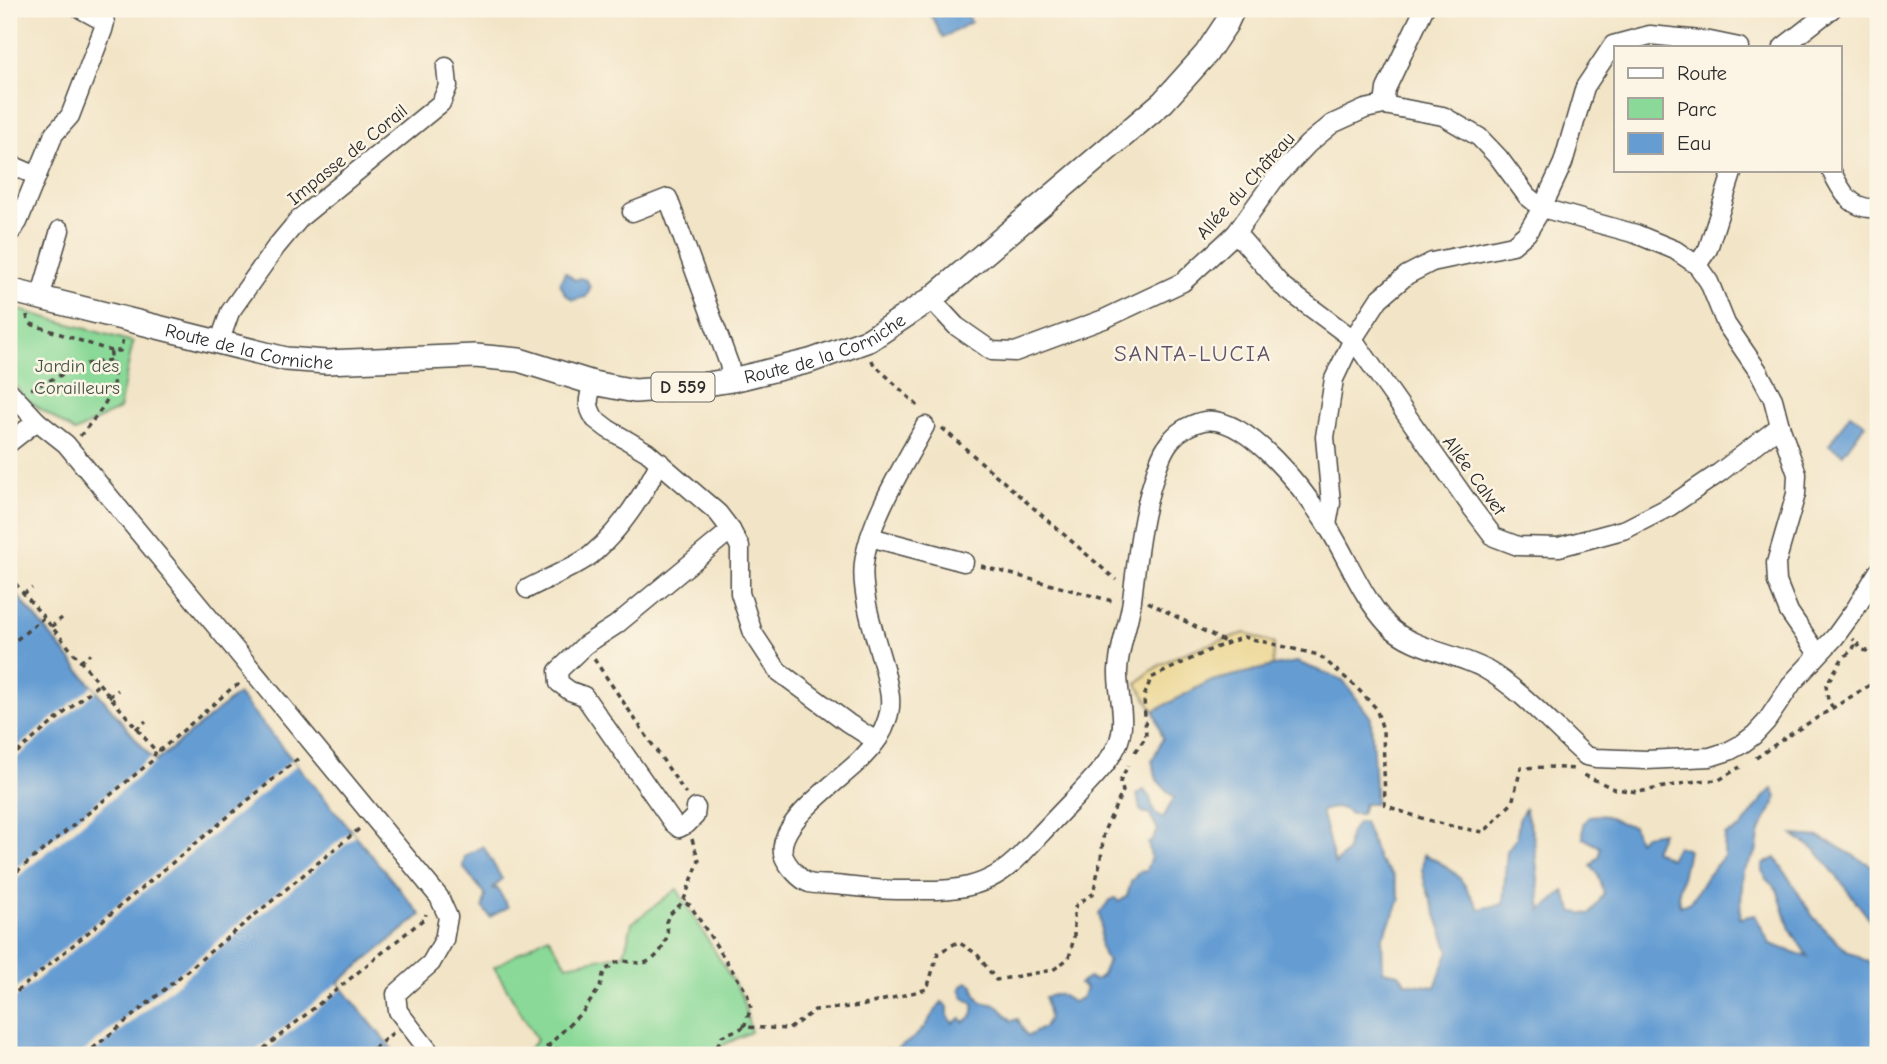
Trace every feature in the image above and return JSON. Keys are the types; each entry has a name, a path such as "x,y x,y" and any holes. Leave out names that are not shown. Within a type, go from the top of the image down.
{"main road":[{"name":"Route de la Corniche","path":"9,290 34,307 219,343 286,359 326,362 475,355 519,360 593,383 635,391 732,380 810,361 869,340 931,299 1163,102 1206,54 1233,9"}],"street":[{"path":"9,234 18,222 54,134 70,116 103,30 104,22 81,9"},
{"path":"1384,105 1386,89 1424,9"},
{"path":"1784,46 1832,9"},
{"path":"1327,525 1331,503 1325,437 1334,379 1353,339 1379,299 1407,275 1432,262 1513,245 1527,233 1563,163 1585,87 1613,44 1650,35 1734,46"},
{"name":"Impasse de Corail","path":"219,343 230,312 301,217 442,103 448,86 446,67"},
{"name":"Allée du Château","path":"931,299 956,326 992,351 1015,352 1104,319 1183,282 1236,233 1274,180 1316,138 1332,124 1365,108 1384,105 1443,116 1479,136 1500,158 1527,197 1542,208 1636,234 1675,250 1697,265"},
{"path":"9,164 37,176"},
{"path":"1732,172 1708,249 1697,265 1709,282 1726,324 1758,371 1773,399 1797,474 1797,494 1776,563 1777,582 1789,612 1818,654"},
{"path":"1831,172 1852,202 1867,209 1878,208"},
{"path":"632,212 668,198 729,364 732,380"},
{"path":"34,307 60,230"},
{"name":"Allée Calvet","path":"1236,233 1282,286 1353,339 1494,537 1518,546 1559,547 1626,529 1669,508 1780,426"},
{"path":"593,383 588,398 589,409 595,419 660,462 718,513 731,530 740,547 740,593 753,634 778,671 876,741"},
{"path":"15,393 37,421 69,448 439,897 448,917 444,940 431,963 396,994 398,1011 432,1055"},
{"path":"929,420 878,517 863,565 866,595 891,700 887,721 861,760 821,794 792,824 783,839 784,857 793,870 807,882 880,890 954,890 992,879 1013,863 1106,764 1120,738 1122,716 1118,673 1132,600 1144,508 1160,460 1170,440 1184,429 1203,421 1224,422 1245,434 1273,457 1327,525 1362,588 1390,627 1406,639 1480,666 1500,678 1586,756 1646,760 1710,757 1742,744 1760,729 1793,682 1840,630 1878,572"},
{"path":"11,438 37,421"},
{"path":"527,589 589,556 616,530 651,481 660,462"},
{"path":"691,816 679,828 673,823 584,696 559,684 558,671 585,645 616,625 731,530"},
{"path":"870,537 964,562"}],"path":[{"path":"34,307 28,321 31,324 111,351 120,351 122,342"},
{"path":"869,340 873,363 929,420 1132,600"},
{"path":"69,448 103,408 114,378 111,351"},
{"path":"15,393 85,364 111,360"},
{"path":"964,562 1132,600 1227,643"},
{"path":"9,576 156,750 163,748 235,686 240,686 250,698"},
{"path":"23,594 32,587"},
{"path":"9,646 43,618"},
{"path":"51,627 62,618"},
{"path":"1840,630 1862,650 1872,652 1878,648"},
{"path":"1133,754 1146,737 1144,697 1151,678 1244,637 1320,655"},
{"path":"1833,708 1828,700 1826,685 1856,642"},
{"path":"539,1055 584,1009 600,987 604,971 618,962 643,964 655,957 667,940 669,929 666,922 669,915 683,902 699,861 691,816 585,645"},
{"path":"80,662 90,654"},
{"path":"9,759 99,684"},
{"path":"109,696 118,690"},
{"path":"136,729 146,721"},
{"path":"9,878 153,760 156,750"},
{"path":"9,998 300,757"},
{"path":"713,1055 722,1036 744,1027 789,1029 815,1010 861,1006 928,989 938,953 958,943 977,954 996,980 1053,970 1069,958 1074,937 1074,909 1093,894 1104,831 1123,791 1120,782 1129,763"},
{"path":"85,1055 359,829"},
{"path":"683,902 690,905 747,993 751,1008 744,1027"},
{"path":"256,1055 425,918 425,909"},
{"path":"366,1055 406,1022"},
{"path":"547,1047 593,1055"}],"green space":[{"name":"Jardin des Corailleurs","path":"9,307 133,342 119,409 75,432 23,397 9,375"},
{"path":"677,889 742,996 751,1032 721,1046 717,1055 523,1055 537,1040 494,967 548,936 567,965 624,954 632,923"}],"sand":[{"path":"1245,633 1274,644 1273,666 1208,682 1154,711 1137,684 1147,674 1172,658"}],"water":[{"path":"928,9 964,9 971,22 943,38"},
{"path":"565,272 575,280 587,280 590,288 586,297 573,300 565,294 560,283"},
{"path":"1850,414 1865,424 1843,454 1829,445"},
{"path":"9,585 155,762 238,694 421,915 338,983 397,1055 9,1055"},
{"path":"1297,662 1343,680 1371,718 1376,804 1364,804 1361,814 1350,814 1337,808 1321,811 1335,864 1347,852 1349,835 1357,823 1364,822 1379,861 1393,875 1400,900 1382,939 1383,971 1399,974 1406,983 1435,987 1449,951 1425,884 1422,869 1424,854 1457,876 1479,909 1503,904 1507,851 1517,837 1519,819 1525,809 1534,838 1541,911 1564,891 1573,912 1591,914 1604,893 1598,874 1591,866 1600,855 1600,847 1583,838 1583,824 1589,816 1609,817 1633,826 1638,841 1645,835 1662,832 1654,850 1670,859 1677,846 1688,850 1678,896 1680,906 1691,902 1707,876 1724,856 1725,835 1741,828 1773,789 1777,797 1760,831 1756,853 1743,871 1740,918 1755,915 1770,944 1808,957 1790,929 1777,889 1766,879 1763,870 1763,864 1776,858 1814,918 1847,951 1878,967 1878,1055 876,1055 888,1049 893,1051 915,1037 942,1002 948,1007 948,1017 953,1023 961,1018 963,1022 969,1019 973,1012 973,1003 964,998 960,988 967,982 973,985 981,1002 997,1005 1012,1021 1018,1019 1028,1036 1044,1027 1049,1018 1045,997 1059,994 1073,1002 1082,998 1086,988 1079,984 1088,978 1095,980 1102,975 1108,961 1102,950 1099,914 1109,901 1115,898 1119,902 1127,896 1131,882 1139,872 1146,871 1151,857 1148,843 1158,830 1149,813 1140,810 1137,794 1144,790 1150,798 1154,812 1163,818 1174,798 1157,780 1152,761 1163,738 1154,711 1208,682"},
{"path":"1793,835 1820,837 1878,869 1878,930 1817,851"},
{"path":"483,846 502,879 493,888 497,888 508,907 490,917 483,908 485,894 463,867 465,856"}],"pier":[{"path":"92,686 97,691 9,764 9,754"},
{"path":"151,757 155,763 9,884 9,874"},
{"path":"292,760 297,765 9,1003 9,994"},
{"path":"351,831 356,836 91,1055 80,1055"},
{"path":"338,983 342,989 262,1055 251,1055"}],"district":[{"name":"SANTA-LUCIA","path":"1193,353"}]}
